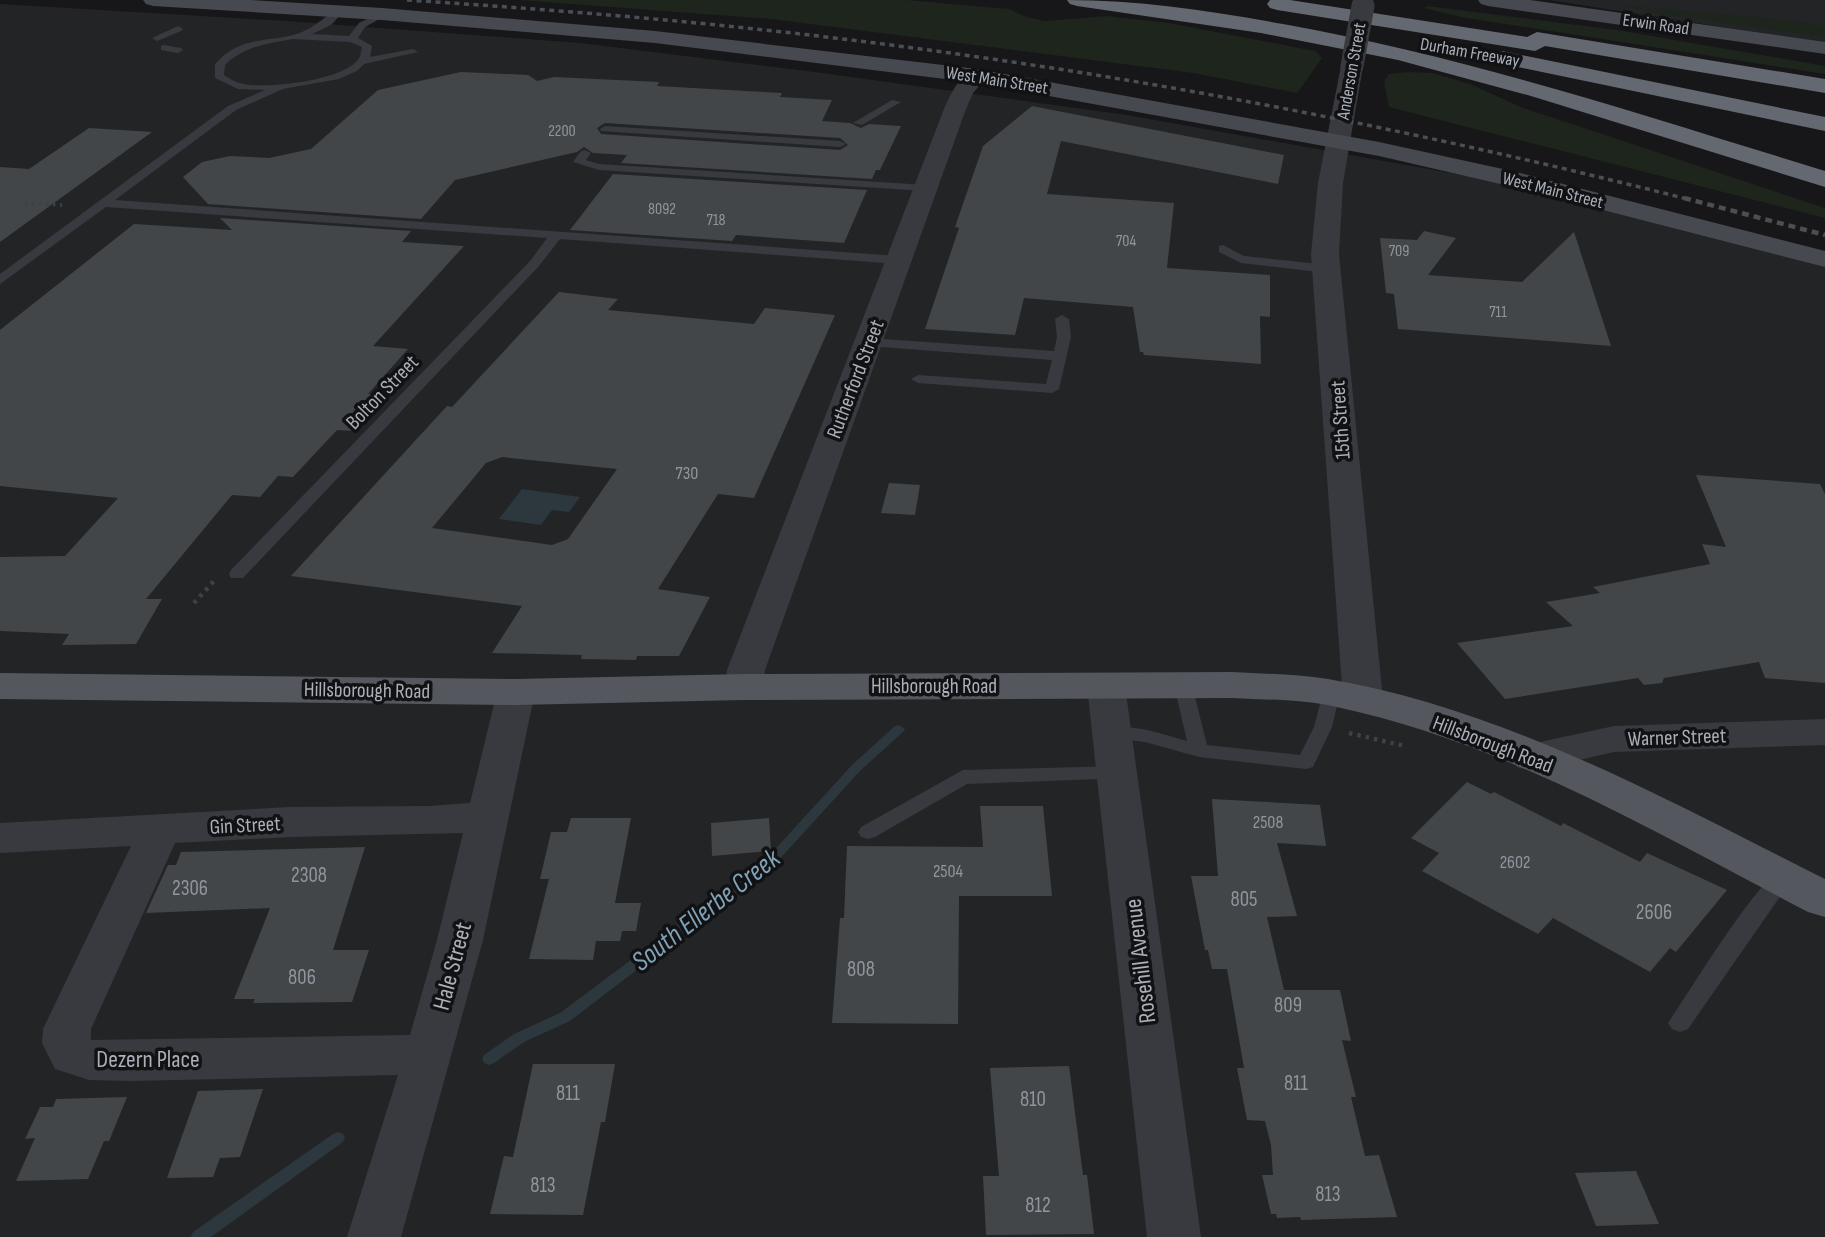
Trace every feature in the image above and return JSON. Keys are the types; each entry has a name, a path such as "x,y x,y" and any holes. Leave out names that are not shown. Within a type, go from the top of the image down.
{"highway":[{"path":"1077,0 1300,33 1441,65 1591,106 1825,179"},
{"name":"Durham Freeway","path":"1112,0 1316,26 1454,48 1646,85 1825,124"},
{"path":"1259,2 1376,14 1523,35 1825,86"},
{"name":"Durham Freeway","path":"1259,2 1584,54 1825,104"}],"main road":[{"name":"West Main Street","path":"153,0 382,13 655,37 863,60 977,76 1337,141 1500,176 1825,259"},
{"name":"Erwin Road","path":"1488,0 1825,48"},
{"name":"Hillsborough Road","path":"0,687 516,692 744,687 1256,686 1339,707 1430,719 1531,757 1625,799 1825,900"}],"street":[{"name":"Anderson Street","path":"1337,141 1363,3"},
{"name":"Rutherford Street","path":"744,687 746,670 959,100 977,76"},
{"name":"15th Street","path":"1337,141 1325,223 1339,707"},
{"name":"Rosehill Avenue","path":"1105,685 1174,1237"},
{"name":"Hale Street","path":"373,1237 429,1054 490,816 516,692"},
{"name":"Warner Street","path":"1531,757 1614,739 1825,732"},
{"name":"Gin Street","path":"0,838 290,822 429,821 490,816"},
{"name":"Dezern Place","path":"160,829 68,1029 66,1043 72,1055 89,1060 131,1061 429,1054"}],"lane":[{"path":"301,36 328,23 339,10"},
{"path":"352,39 362,25 382,13"},
{"path":"157,38 178,29"},
{"path":"0,280 232,108 279,88 339,75 364,61 413,52 367,46 352,39 301,36 269,40 228,57 220,64 219,76 236,85 279,88"},
{"path":"364,61 367,46"},
{"path":"164,48 177,50"},
{"path":"232,108 236,85"},
{"path":"858,123 896,102"},
{"path":"605,130 840,144"},
{"path":"585,153 579,162 599,167 926,188"},
{"path":"812,181 820,167"},
{"path":"104,203 899,260"},
{"name":"Bolton Street","path":"237,574 535,263 555,237"},
{"path":"1223,249 1241,259 1327,269"},
{"path":"869,342 992,368 1052,390 1065,337 1062,319"},
{"path":"918,379 1060,356"},
{"path":"1183,685 1199,751"},
{"path":"868,832 963,777 1115,753 1145,736 1199,751 1306,762 1339,707"},
{"path":"1681,1023 1765,898 1782,878"}],"path":[{"path":"25,203 64,205 53,213"},
{"path":"1339,707 1408,747"}],"shaded area":[{"path":"518,0 906,0 1009,9 1026,17 1045,21 1107,16 1169,23 1315,51 1322,58 1297,93 1193,73 771,19"},
{"path":"1549,0 1825,0 1825,43"},
{"path":"0,4 286,21 580,43 1127,115 1568,194 1825,264 1825,1237 0,1237"},
{"path":"1622,5 1797,21 1825,27 1825,37 1655,13"},
{"path":"1427,6 1617,30 1825,66 1825,74 1461,17 1424,8"},
{"path":"1433,73 1470,84 1523,108 1825,208 1825,218 1389,107 1384,82 1389,74"},
{"path":"522,489 580,497 569,512 552,510 541,525 499,519"}],"building":[{"path":"461,72 528,75 537,81 554,77 659,82 657,86 782,93 780,97 832,100 822,121 850,123 861,128 869,124 901,126 880,170 876,170 872,179 621,163 627,155 593,153 584,147 577,152 455,180 421,219 208,204 183,177 202,162 230,156 269,158 311,149 378,90","holes":["605,123 840,138 848,145 840,150 601,134 597,128"]},
{"path":"1032,106 1284,155 1278,184 1061,141 1047,194 1174,203 1167,268 1270,275 1270,317 1260,316 1261,364 1144,355 1140,352 1133,307 1024,298 1015,335 925,329 959,228 955,227 983,146"},
{"path":"89,128 152,132 0,242 0,167 29,169"},
{"path":"613,174 867,190 844,243 736,235 732,241 570,230"},
{"path":"220,218 411,231 402,242 464,246 373,346 408,349 368,394 380,395 352,431 337,430 293,477 278,476 260,497 232,495 146,599 162,599 136,644 62,645 69,634 0,631 0,557 65,556 118,498 0,486 0,330 134,224 232,230"},
{"path":"1424,231 1456,238 1428,275 1522,282 1574,232 1611,346 1398,329 1394,294 1386,293 1380,238 1417,240"},
{"path":"559,292 618,299 608,310 754,324 765,308 835,315 754,498 718,494 658,589 710,597 679,656 637,656 636,660 581,659 582,655 492,653 522,606 291,576 447,406 452,407","holes":["502,457 617,469 568,539 552,545 432,528 486,463"]},
{"path":"1696,475 1820,484 1825,494 1825,683 1765,678 1759,662 1664,678 1662,683 1644,685 1638,678 1505,699 1457,643 1573,626 1546,602 1600,593 1593,587 1710,564 1702,544 1726,547"},
{"path":"889,483 920,485 915,515 881,513"},
{"path":"1467,782 1491,794 1494,792 1561,826 1563,823 1640,862 1647,853 1727,890 1676,952 1670,948 1650,972 1553,918 1538,934 1422,871 1439,853 1411,838"},
{"path":"1212,799 1320,805 1326,846 1277,843 1297,916 1267,917 1284,990 1340,990 1351,1041 1342,1040 1356,1097 1351,1097 1365,1156 1379,1155 1397,1217 1301,1220 1300,1217 1277,1218 1276,1214 1271,1214 1262,1175 1273,1175 1271,1145 1265,1121 1247,1120 1237,1068 1244,1068 1227,969 1212,969 1208,950 1205,950 1191,876 1218,876"},
{"path":"980,806 1043,806 1052,896 959,896 958,1024 832,1023 840,918 844,918 847,846 983,847"},
{"path":"571,818 631,818 615,903 641,903 636,931 622,931 620,941 596,941 593,960 529,959 549,879 540,879 551,832 567,832"},
{"path":"769,818 771,851 712,856 711,823"},
{"path":"365,847 333,950 369,950 352,1002 253,1003 255,999 234,999 270,908 146,913 168,865 176,865 181,852"},
{"path":"533,1064 615,1064 605,1122 601,1122 583,1215 490,1214 504,1156 513,1157"},
{"path":"1069,1066 1083,1175 1087,1175 1094,1234 986,1235 983,1176 999,1176 990,1068"},
{"path":"263,1089 240,1157 220,1158 213,1177 167,1178 198,1091"},
{"path":"127,1097 109,1141 104,1141 88,1179 16,1181 35,1138 25,1139 40,1107 53,1107 56,1099"},
{"path":"1636,1171 1659,1224 1596,1226 1575,1173"}],"waterway":[{"name":"South Ellerbe Creek","path":"489,1059 519,1038 565,1017 771,861 856,768 899,729"},
{"name":"South Ellerbe Creek","path":"199,1237 338,1138"}],"railway":[{"path":"407,0 720,25 882,44 1115,78 1231,98 1462,145 1691,200"},
{"path":"1684,198 1825,235"}]}
